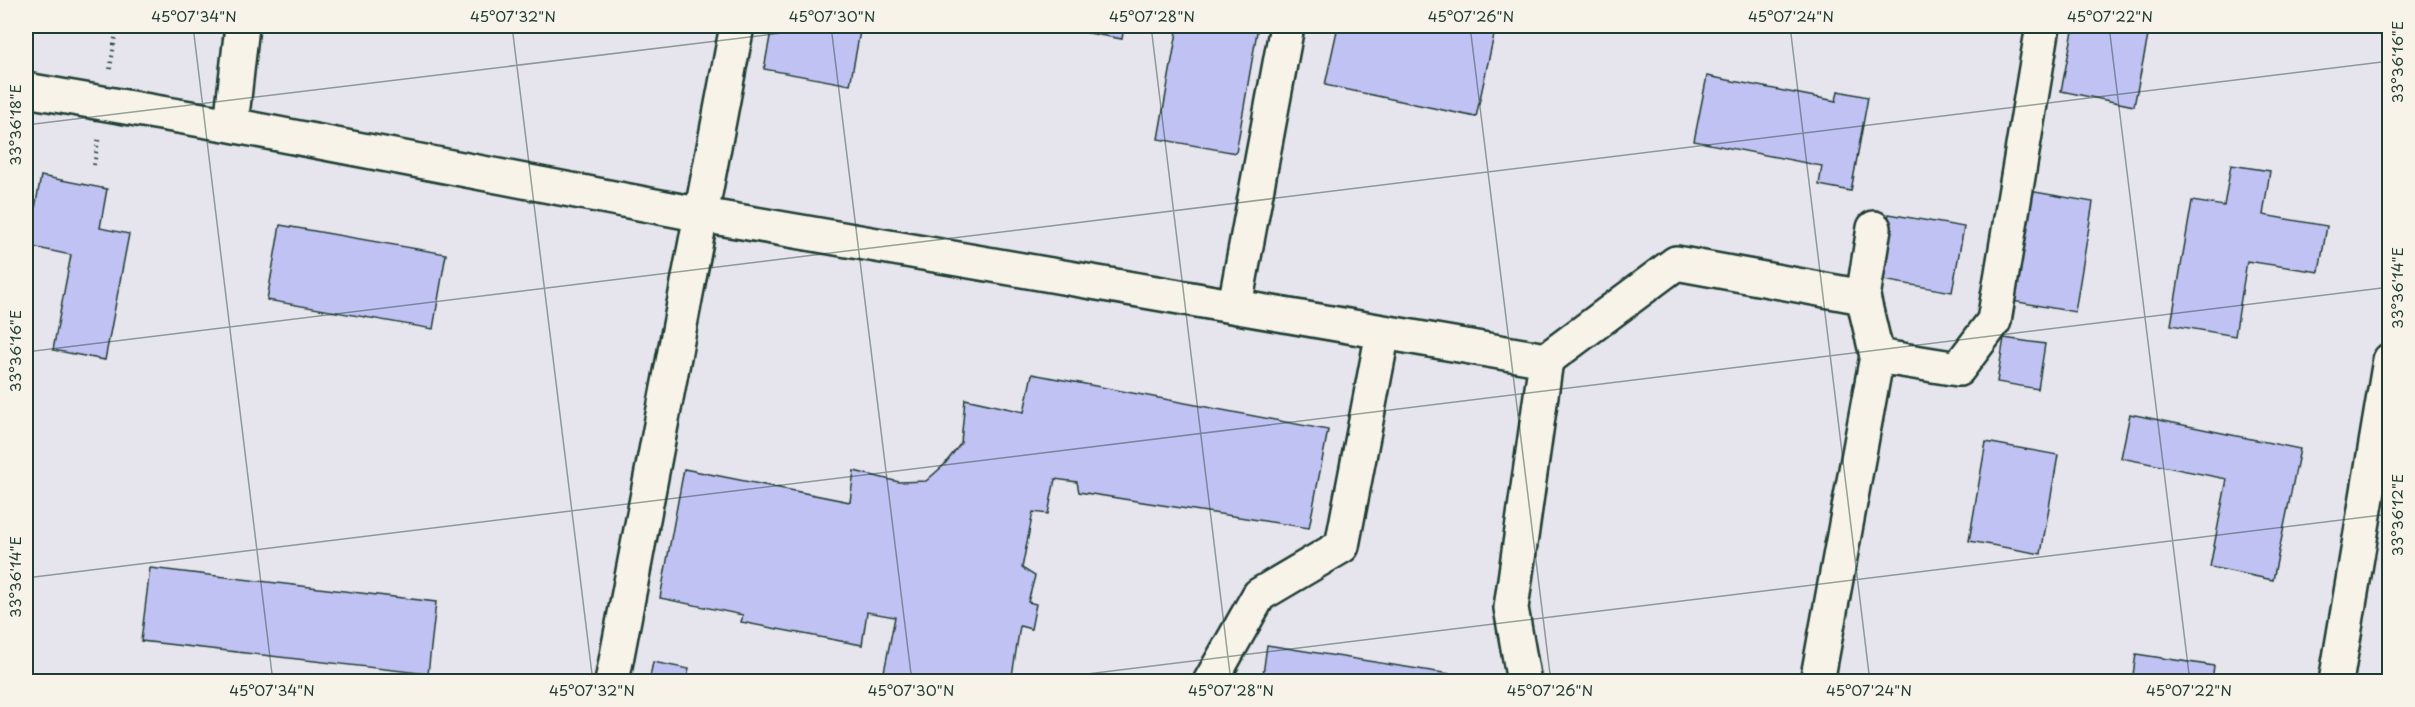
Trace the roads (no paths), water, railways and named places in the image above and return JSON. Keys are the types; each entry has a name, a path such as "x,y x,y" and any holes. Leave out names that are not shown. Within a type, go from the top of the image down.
{"lane":[{"path":"231,126 242,26"},
{"path":"612,681 736,26"},
{"path":"1235,305 1287,26"},
{"path":"1876,356 1958,369 1994,321 2043,26"},
{"path":"26,90 231,126 702,215 1546,360"},
{"path":"1817,681 1876,356 1863,297 1874,228"},
{"path":"1524,681 1511,608 1546,360 1676,263 1863,297"},
{"path":"1210,681 1258,595 1342,546 1383,332"},
{"path":"2336,681 2390,360"}]}
